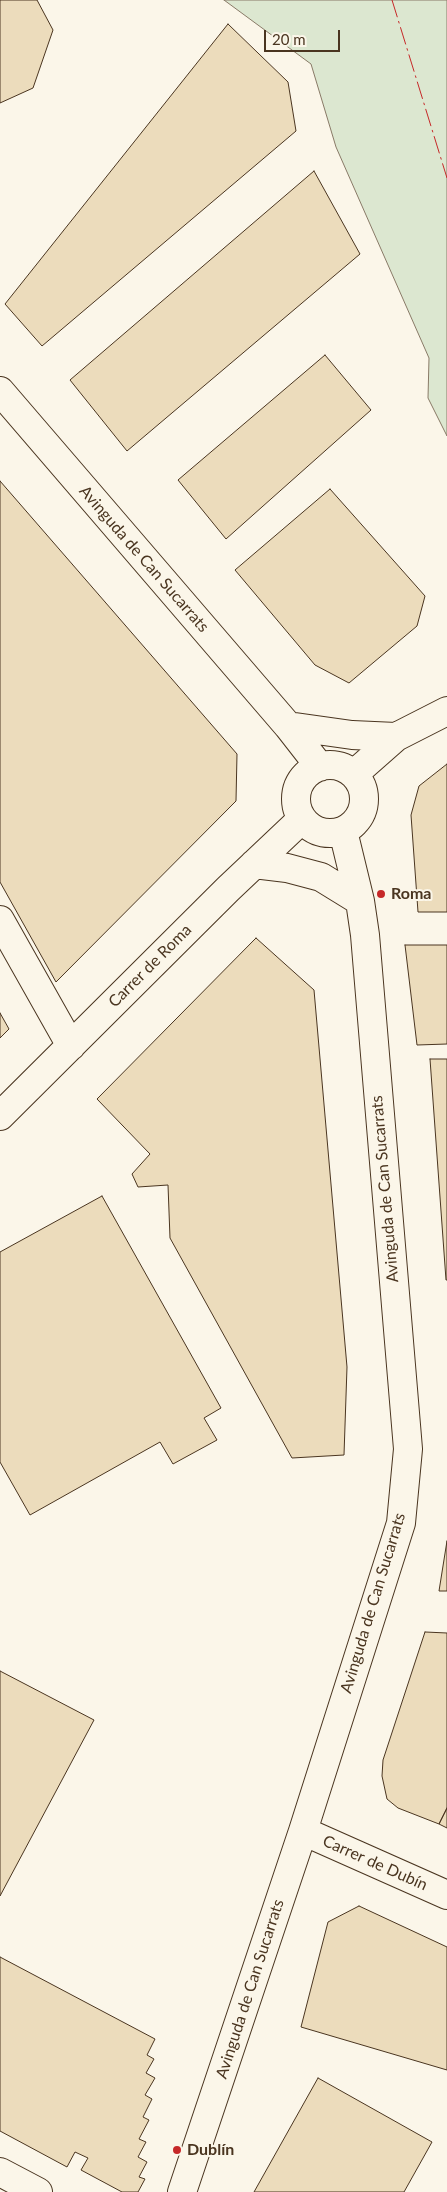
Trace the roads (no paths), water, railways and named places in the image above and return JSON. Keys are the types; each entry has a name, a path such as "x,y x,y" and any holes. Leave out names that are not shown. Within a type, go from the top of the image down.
{"street":[{"name":"Avinguda de Can Sucarrats","path":"0,391 288,726 320,767"},
{"path":"354,774 396,737 441,714"},
{"path":"288,726 352,735 396,737"},
{"path":"334,765 354,774 364,794 364,806 352,825 343,831 332,833 320,832 310,827 302,819 296,798 298,787 304,777 320,767 334,765"},
{"name":"Carrer de Roma","path":"0,1116 254,864 302,819"},
{"name":"Avinguda de Can Sucarrats","path":"182,2192 401,1524 408,1449 365,935 360,901 343,831"},
{"path":"254,864 287,868 321,877 360,901"},
{"path":"0,920 70,1046"},
{"name":"Carrer de Dubín","path":"302,1830 447,1895"},
{"path":"0,2172 38,2192"}],"place":[{"name":"Roma","path":"381,894"},
{"name":"Dublín","path":"177,2150"}]}
